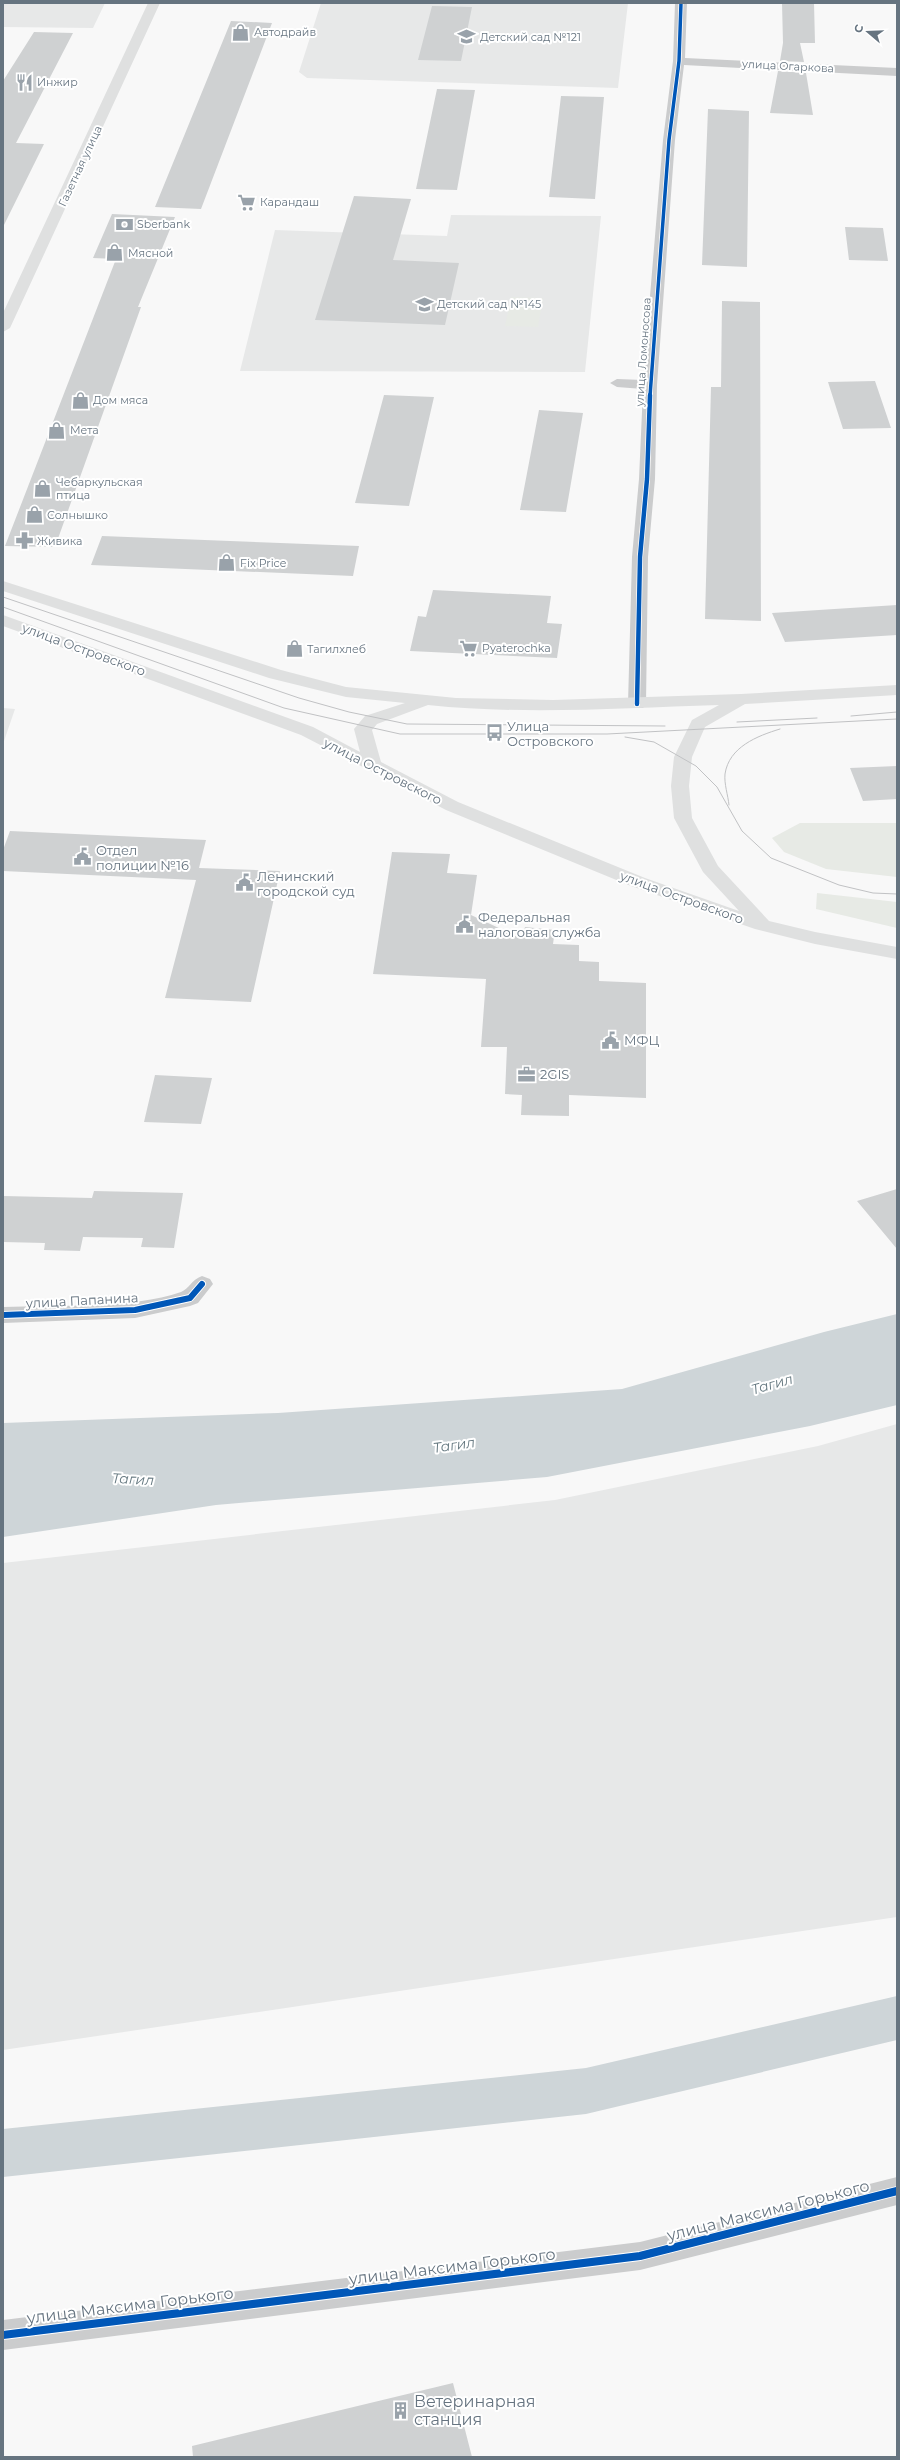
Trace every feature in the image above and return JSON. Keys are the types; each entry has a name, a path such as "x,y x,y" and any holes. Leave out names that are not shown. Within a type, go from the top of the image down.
{"main road":[{"name":"Газетная улица","path":"3,328 154,3"},
{"name":"улица Островского","path":"3,586 275,674 346,692 433,701 553,705 637,704 897,690"},
{"name":"улица Островского","path":"3,620 307,731 452,806 638,882 762,925 815,938 897,953"},
{"name":"улица Островского","path":"741,699 698,724 694,730 683,757 680,786 682,818 710,868 762,925"},
{"path":"372,765 363,729 371,720 392,712 433,701"}],"street":[{"name":"улица Ломоносова","path":"637,704 640,557 647,479 650,385 669,140 679,61 681,3"},
{"name":"улица Огаркова","path":"679,61 897,72"},
{"path":"617,383 650,385"},
{"name":"улица Папанина","path":"3,1315 135,1310 190,1298 202,1284"},
{"name":"улица Максима Горького","path":"3,2335 640,2256 897,2190"}],"shaded area":[{"path":"3,3 105,3 93,28 3,27"},
{"name":"Детский сад №121","path":"321,3 628,3 618,88 307,78 299,72"},
{"name":"Детский сад №145","path":"451,215 601,216 585,372 240,371 275,230 447,236"},
{"path":"511,297 543,298 538,327 505,326"},
{"path":"3,708 15,709 3,744"},
{"path":"800,823 897,823 897,877 826,869 784,852 772,838"},
{"path":"817,893 897,902 897,928 816,909"},
{"path":"897,1424 897,1917 3,2050 3,1563 555,1500 818,1446"}],"water":[{"name":"Тагил","path":"897,1314 897,1405 810,1426 547,1477 216,1505 3,1537 3,1423 278,1413 622,1389 824,1332"}],"building":[{"path":"782,3 814,3 815,43 800,43 804,62 780,61 783,43"},
{"path":"432,6 472,7 461,61 418,60"},
{"path":"231,21 272,23 201,209 155,207"},
{"path":"34,32 73,33 16,143 44,144 3,227 3,81"},
{"path":"778,71 806,73 813,115 770,113"},
{"path":"437,89 475,90 457,190 416,189"},
{"path":"561,96 604,97 595,199 549,197"},
{"path":"708,109 749,111 747,267 702,265"},
{"path":"354,196 411,199 393,260 459,263 445,325 315,320"},
{"path":"112,214 175,217 138,307 141,307 55,547 5,546 116,259 93,258"},
{"path":"845,227 883,228 888,261 849,260"},
{"path":"722,301 760,302 761,621 705,619 711,387 721,387"},
{"path":"875,381 891,428 843,429 828,382"},
{"path":"384,395 434,397 409,506 355,503"},
{"path":"539,410 583,413 566,512 520,510"},
{"path":"102,536 359,546 353,576 91,565"},
{"path":"433,590 551,596 547,623 562,624 557,658 410,651 418,616 426,617"},
{"path":"897,605 897,635 785,642 772,613"},
{"path":"897,766 897,799 863,801 850,768"},
{"path":"10,831 206,840 199,868 280,871 251,1002 165,998 196,880 3,871 3,850"},
{"path":"392,852 450,854 447,873 477,875 471,915 522,939 525,927 555,930 553,944 579,945 579,961 599,962 599,981 646,983 646,1098 569,1095 569,1116 521,1115 522,1095 505,1094 507,1047 481,1047 486,979 373,974"},
{"path":"155,1075 212,1078 201,1124 144,1122"},
{"path":"897,1189 897,1249 857,1201"},
{"path":"94,1191 183,1193 174,1248 141,1247 143,1238 83,1237 80,1251 44,1250 45,1243 3,1242 3,1196 92,1198"},
{"name":"Ветеринарная станция","path":"453,2383 472,2457 193,2457 192,2446"}],"waterway":[{"path":"3,2153 586,2091 897,2018"}],"tram line":[{"path":"3,597 299,698 349,712 407,724 665,726"},
{"path":"3,607 284,708 400,734 607,734 897,719"},
{"path":"851,716 897,712"},
{"path":"737,722 817,718"},
{"path":"729,805 725,774 732,757 745,744 762,735 780,729"},
{"path":"625,737 654,742 696,766 717,787 742,831 771,858 839,885 873,893 897,894"}],"cycle path":[{"path":"637,704 640,557 647,479 650,385 669,140 679,61 681,3"},
{"path":"3,1315 135,1310 190,1298 202,1284"},
{"path":"3,2335 640,2256 897,2191"}],"place":[{"name":"Автодрайв","path":"241,32"},
{"name":"Детский сад №121","path":"467,37"},
{"name":"Инжир","path":"24,82"},
{"name":"Карандаш","path":"247,202"},
{"name":"Sberbank","path":"124,224"},
{"name":"Мясной","path":"115,253"},
{"name":"Детский сад №145","path":"424,304"},
{"name":"Дом мяса","path":"80,400"},
{"name":"Мета","path":"57,430"},
{"name":"Чебаркульская птица","path":"43,488"},
{"name":"Солнышко","path":"34,515"},
{"name":"Живика","path":"24,541"},
{"name":"Fix Price","path":"227,563"},
{"name":"Pyaterochka","path":"469,648"},
{"name":"Тагилхлеб","path":"294,649"},
{"name":"Улица Островского","path":"494,733"},
{"name":"Отдел полиции №16","path":"83,857"},
{"name":"Ленинский городской суд","path":"244,883"},
{"name":"Федеральная налоговая служба","path":"465,924"},
{"name":"МФЦ","path":"611,1040"},
{"name":"2GIS","path":"527,1074"},
{"name":"Ветеринарная станция","path":"401,2410"}]}
